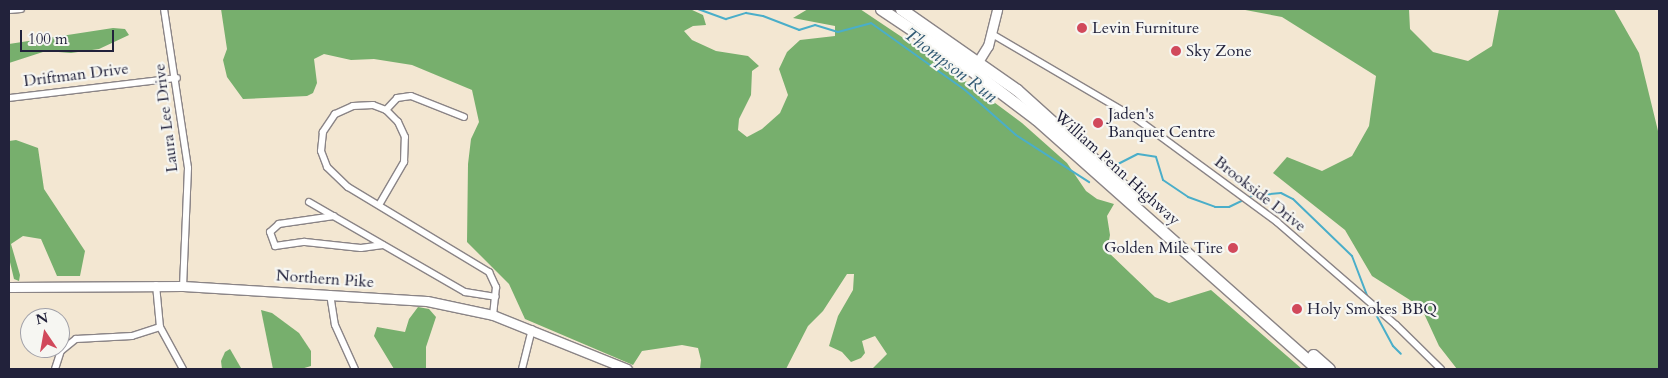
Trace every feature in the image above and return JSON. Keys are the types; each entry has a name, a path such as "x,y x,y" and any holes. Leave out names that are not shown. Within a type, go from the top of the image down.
{"highway":[{"name":"William Penn Highway","path":"882,9 976,66 1318,369"},
{"name":"William Penn Highway","path":"900,9 1070,135 1329,369"}],"main road":[{"path":"976,66 992,34 997,9"},
{"name":"Northern Pike","path":"9,286 156,285 427,301 493,315 532,328 626,369"}],"street":[{"path":"9,10 21,9"},
{"name":"Laura Lee Drive","path":"164,9 177,78 188,168 183,286"},
{"name":"Brookside Drive","path":"992,34 1137,119 1277,222 1366,299 1441,369"},
{"name":"Driftman Drive","path":"9,98 177,78"},
{"path":"386,110 397,98 411,96 464,117"},
{"path":"379,205 405,153 402,129 386,110 364,105 344,109 328,122 320,142 323,159 334,177 379,205 480,264 494,280 496,296 493,315"},
{"path":"309,202 464,292 496,296"},
{"path":"334,216 279,224 270,232 275,246 306,242 361,248 383,244"},
{"path":"156,285 160,327 182,369"},
{"path":"330,294 335,325 356,369"},
{"path":"54,369 61,351 76,339 132,336 160,327"},
{"path":"522,369 532,328"}],"green space":[{"path":"221,9 690,9 703,15 706,25 693,26 684,31 692,40 716,51 748,56 759,66 752,71 751,95 739,119 738,130 747,137 762,129 780,113 788,95 779,69 787,52 800,40 835,36 835,26 793,18 808,9 860,9 948,68 1022,123 1067,163 1086,191 1097,199 1114,204 1107,216 1110,235 1107,251 1155,297 1169,303 1211,290 1302,369 872,369 887,354 875,336 862,341 865,353 861,358 851,362 842,352 829,346 838,316 853,290 854,274 847,274 823,311 808,326 786,369 700,369 701,360 698,348 682,345 642,351 633,365 525,319 509,284 467,242 468,164 471,139 479,122 472,90 412,65 374,59 351,60 324,54 314,59 317,83 313,93 307,96 243,99 227,77 223,60 227,49"},
{"path":"1240,9 1409,9 1410,29 1433,52 1468,61 1492,46 1499,9 1614,9 1639,53 1659,135 1659,369 1457,369 1439,346 1421,307 1372,276 1345,230 1273,173 1287,157 1322,171 1352,156 1369,126 1376,76 1282,17"},
{"path":"113,28 125,29 129,35 99,49 71,53 46,51 9,63 9,44"},
{"path":"16,140 38,148 44,189 85,251 80,276 57,276 41,239 23,236 11,244 20,275 19,281 14,279 9,258 9,141"},
{"path":"418,307 429,309 436,317 426,347 426,369 394,369 374,336 377,327 405,332 409,319"},
{"path":"261,310 272,313 299,333 311,351 311,366 301,369 273,369"},
{"path":"230,349 241,369 222,369 221,361 225,352"}],"waterway":[{"name":"Thompson Run","path":"698,9 726,19 746,13 763,16 799,30 815,25 838,32 871,23 965,90 1016,135 1089,182"},
{"name":"Thompson Run","path":"1118,164 1138,154 1156,157 1163,180 1188,197 1215,207 1229,207 1252,196 1281,193 1293,199 1352,256 1368,298"},
{"name":"Thompson Run","path":"1373,309 1393,346 1401,354"}],"place":[{"name":"Levin Furniture","path":"1082,28"},
{"name":"Sky Zone","path":"1176,51"},
{"name":"Jaden's Banquet Centre","path":"1098,123"},
{"name":"Golden Mile Tire","path":"1233,248"},
{"name":"Holy Smokes BBQ","path":"1297,309"}]}
